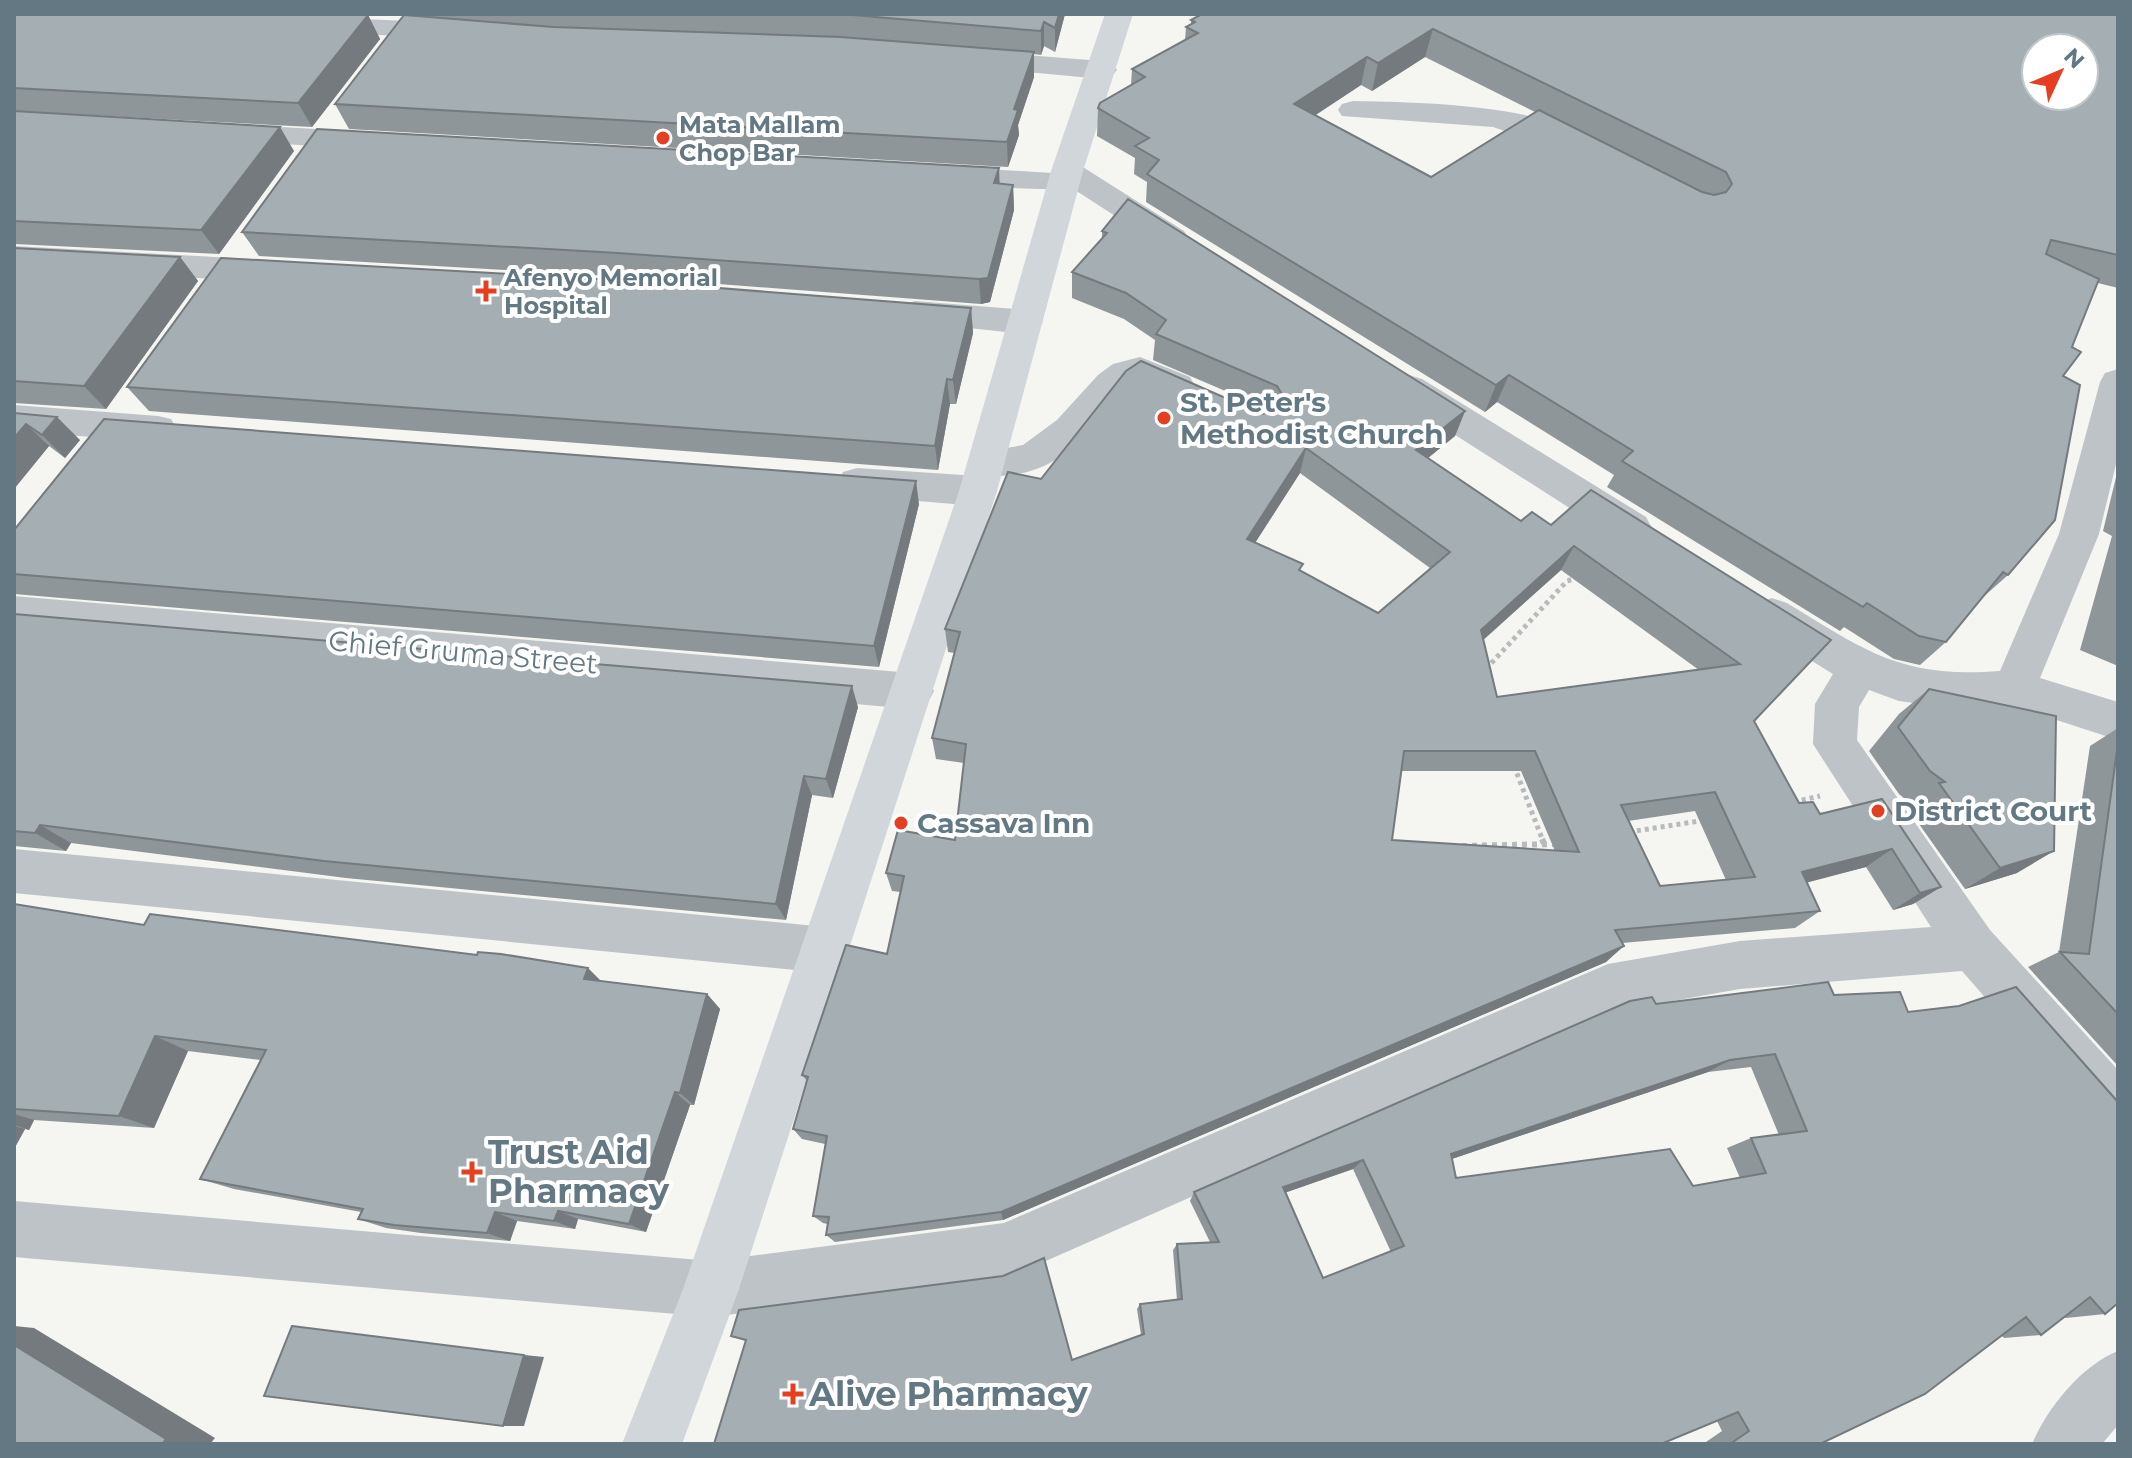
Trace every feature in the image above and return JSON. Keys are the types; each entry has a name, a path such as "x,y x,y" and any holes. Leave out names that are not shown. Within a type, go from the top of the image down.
{"main road":[{"path":"652,1444 711,1289 982,477 1066,177 1119,14"}],"street":[{"path":"284,24 412,21 484,34"},
{"path":"388,52 412,21"},
{"path":"950,58 1102,70"},
{"path":"1353,110 1470,114 1512,120 1537,126 1605,161"},
{"path":"199,132 401,143"},
{"path":"907,174 1066,177 1200,256"},
{"path":"14,257 236,257 310,274"},
{"path":"202,305 236,257"},
{"path":"888,311 1026,322"},
{"path":"819,479 982,477 1032,458 1070,430 1111,384 1126,373 1140,369 1206,399"},
{"path":"1382,370 1659,545"},
{"path":"2014,688 2079,534 2118,382"},
{"path":"89,460 142,389"},
{"path":"14,418 196,431"},
{"path":"1744,598 1860,669 1899,683 1965,692 2014,688 2118,721"},
{"name":"Chief Gruma Street","path":"14,613 912,691"},
{"path":"1860,669 1837,704 1835,744 1861,787 1973,947 2118,1109"},
{"path":"14,871 826,950"},
{"path":"14,1229 711,1289 1005,1251 1608,988 1740,965 1973,947"},
{"path":"2062,1444 2118,1380"}],"path":[{"path":"1487,680 1486,669 1567,581 1582,576"},
{"path":"1512,761 1545,846"},
{"path":"1784,804 1861,787"},
{"path":"1619,834 1709,819"},
{"path":"1459,847 1560,844"}],"building":[{"path":"14,14 368,15 298,103 14,88"},
{"path":"840,14 1059,14 1055,28 1044,22 1041,31"},
{"path":"1202,14 2118,14 2118,255 2051,240 2046,254 2099,279 2072,347 2081,352 2063,376 2080,385 2055,520 2008,575 2003,572 1946,642 1919,636 1867,603 1863,607 1622,461 1633,451 1509,375 1496,385 1147,174 1159,160 1135,146 1149,138 1098,108 1100,103 1145,77 1132,69 1198,33 1186,27 1195,22 1191,20","holes":["1433,29 1726,172 1732,184 1726,192 1714,195 1702,192 1539,110 1431,177 1294,104 1367,57 1378,63"]},
{"path":"404,15 553,27 840,37 1034,52 1014,109 1018,110 1007,142 335,104"},
{"path":"14,111 280,127 201,230 14,221"},
{"path":"317,129 999,168 994,183 1013,185 988,278 979,279 618,253 242,232"},
{"path":"1128,199 1465,411 1416,450 1521,521 1532,512 1551,525 1591,490 1831,640 1754,721 1799,803 1813,802 1820,814 1882,799 1941,887 1920,893 1892,849 1802,872 1820,911 1615,930 1624,946 1001,1212 826,1235 829,1217 813,1216 827,1136 793,1129 808,1077 802,1075 846,945 887,954 904,876 886,873 898,830 955,840 966,744 932,738 960,632 945,629 1008,472 1041,479 1126,371 1141,361 1262,414 1277,410 1285,399 1277,386 1156,334 1166,320 1126,293 1072,272 1107,233 1102,231","holes":["1306,448 1450,552 1378,613 1299,570 1303,564 1247,539","1574,546 1740,664 1497,697 1481,630","1404,751 1535,751 1579,852 1392,840","1715,792 1755,877 1660,886 1621,805"]},
{"path":"14,248 180,257 84,386 14,381"},
{"path":"221,258 617,280 971,308 953,380 947,379 935,446 127,387"},
{"path":"14,413 57,417 42,435 26,424 14,438"},
{"path":"104,419 916,481 874,646 14,574 14,530"},
{"path":"14,614 852,686 826,779 804,776 776,904 324,861 40,825 35,833 14,831"},
{"path":"1929,689 2056,716 2054,851 2000,868 1939,783 1945,782 1930,771 1898,727"},
{"path":"2118,743 2118,1014 2060,952 2089,954"},
{"path":"14,904 144,925 150,914 477,955 478,952 501,954 588,968 584,979 707,994 680,1093 675,1092 629,1224 558,1211 554,1221 495,1212 487,1233 394,1225 358,1219 363,1209 200,1179 266,1050 155,1036 119,1116 14,1109"},
{"path":"1828,982 1834,995 1900,992 1908,1012 1959,1006 2016,987 2118,1102 2118,1303 2105,1314 2090,1297 2041,1335 2026,1317 1925,1394 1820,1444 1730,1444 1749,1431 1738,1412 1661,1444 714,1444 746,1340 731,1336 739,1310 1003,1276 1044,1258 1072,1360 1144,1334 1140,1304 1182,1299 1177,1244 1219,1242 1194,1192 1630,1001 1652,997 1656,1004","holes":["1775,1054 1807,1131 1751,1138 1766,1173 1693,1186 1670,1149 1456,1178 1451,1154 1730,1060","1363,1160 1404,1246 1323,1278 1283,1187"]},
{"path":"292,1326 524,1355 503,1426 264,1396"},
{"path":"14,1345 166,1439 162,1444 14,1444"}],"place":[{"name":"Mata Mallam Chop Bar","path":"663,138"},
{"name":"Afenyo Memorial Hospital","path":"486,291"},
{"name":"St. Peter's Methodist Church","path":"1164,418"},
{"name":"District Court","path":"1878,811"},
{"name":"Cassava Inn","path":"901,823"},
{"name":"Trust Aid Pharmacy","path":"472,1172"},
{"name":"Alive Pharmacy","path":"793,1394"}]}
